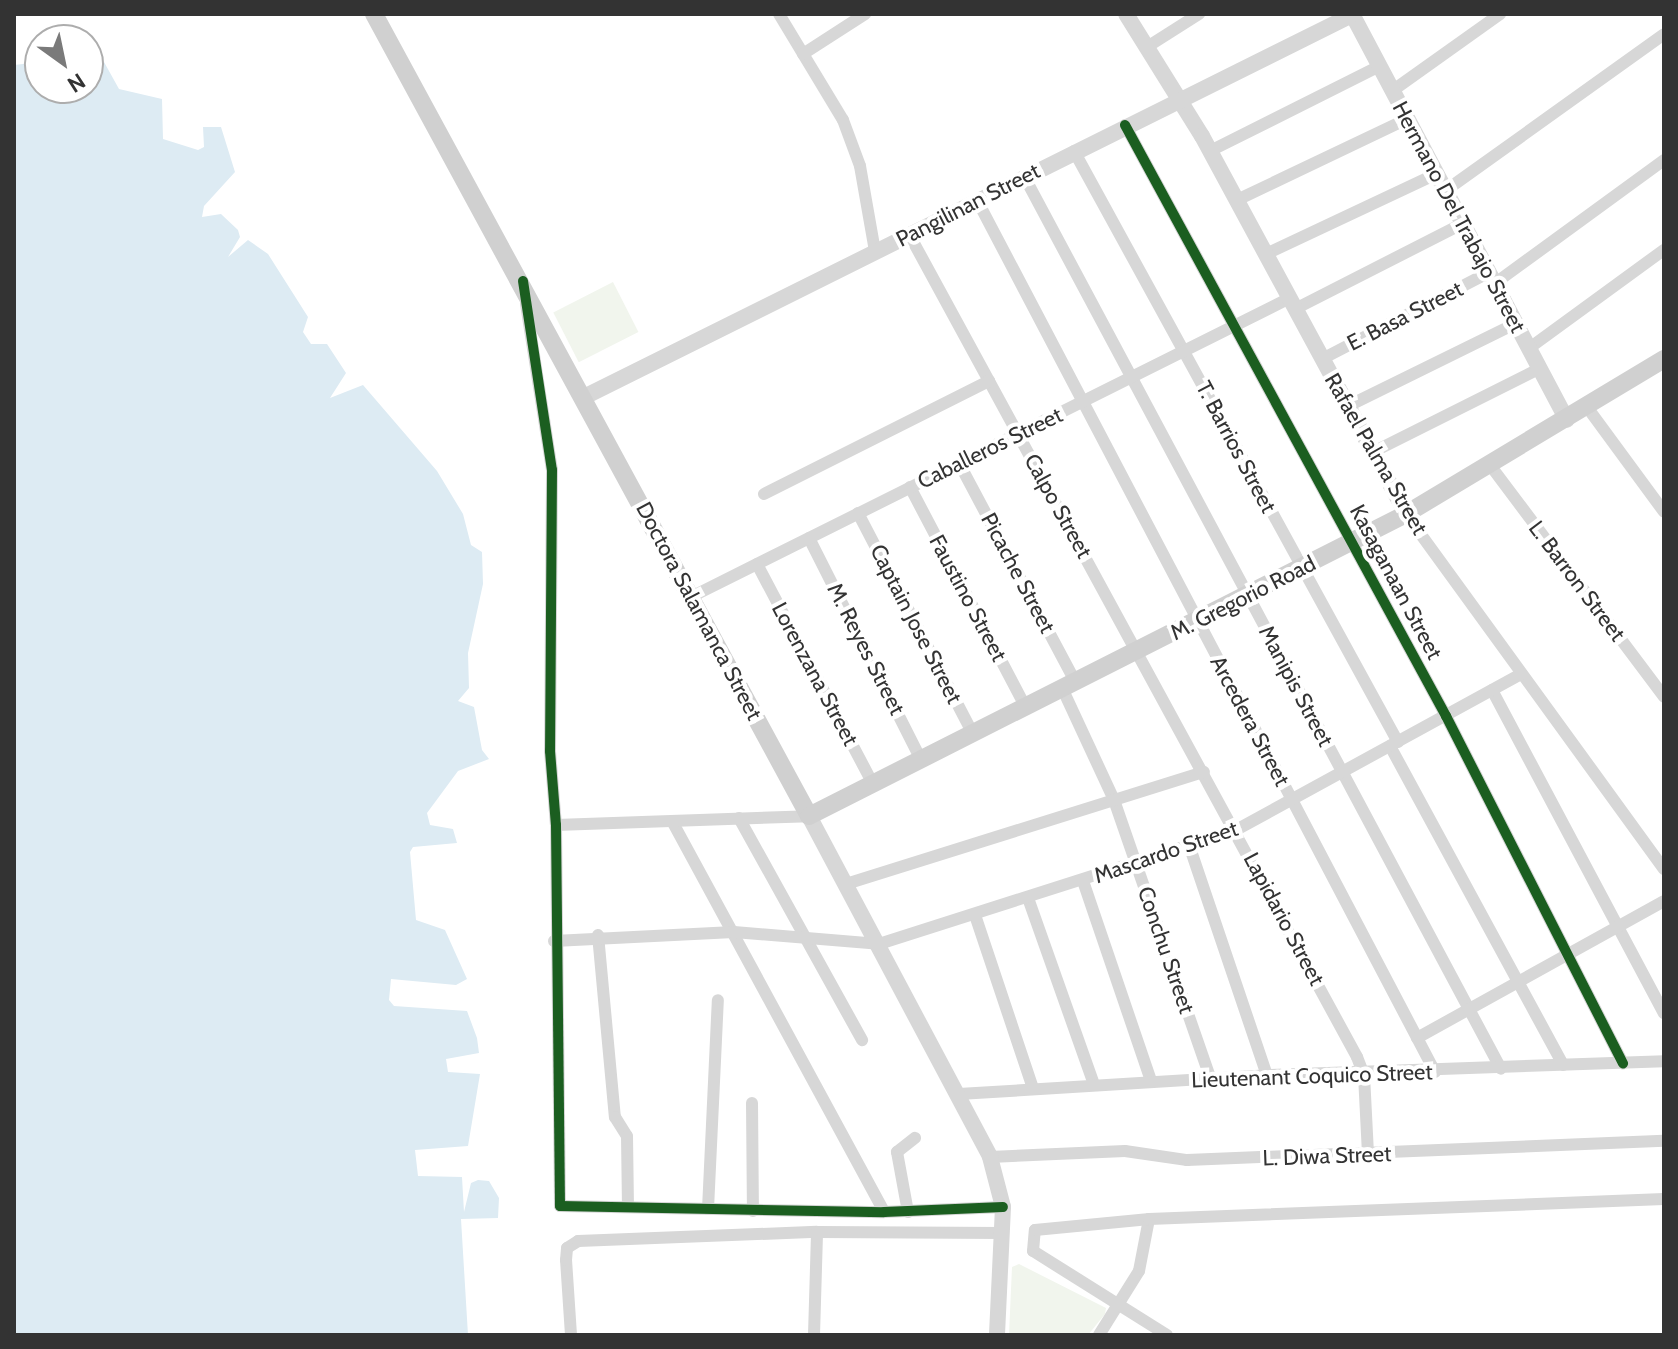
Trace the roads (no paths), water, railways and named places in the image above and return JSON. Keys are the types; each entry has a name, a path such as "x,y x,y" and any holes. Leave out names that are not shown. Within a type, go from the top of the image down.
{"main road":[{"name":"Doctora Salamanca Street","path":"374,14 523,281 809,816"},
{"name":"M. Gregorio Road","path":"809,816 1406,514 1664,359"}],"street":[{"path":"779,14 843,120 860,166 875,251"},
{"path":"803,54 865,14"},
{"name":"Rafael Palma Street","path":"1126,14 1210,151 1406,514 1664,869"},
{"path":"1147,47 1199,14"},
{"name":"Hermano Del Trabajo Street","path":"1352,14 1567,420"},
{"name":"Pangilinan Street","path":"584,397 1352,14"},
{"path":"1392,91 1500,14"},
{"path":"1445,191 1664,34"},
{"path":"1210,151 1380,66"},
{"path":"1237,200 1407,119"},
{"name":"Kasaganaan Street","path":"1125,125 1446,716 1623,1063"},
{"name":"T. Barrios Street","path":"1074,151 1185,350 1563,1065"},
{"name":"E. Basa Street","path":"1322,359 1491,279 1664,160"},
{"path":"1266,254 1436,174"},
{"name":"Manipis Street","path":"1024,176 1501,1069"},
{"name":"Arcedera Street","path":"977,200 1435,1072"},
{"name":"Caballeros Street","path":"691,597 1234,326 1292,304 1462,224"},
{"name":"Calpo Street","path":"909,234 1138,652"},
{"path":"1528,349 1664,250"},
{"path":"523,281 552,470 550,751 556,825 554,941 559,1203 568,1209 628,1206 908,1212 1003,1219"},
{"path":"1348,406 1515,324"},
{"path":"1373,452 1539,369"},
{"path":"764,494 989,381"},
{"path":"1587,407 1664,512"},
{"name":"Picache Street","path":"959,463 1070,686"},
{"name":"L. Barron Street","path":"1490,465 1664,697"},
{"name":"Faustino Street","path":"910,487 1026,708"},
{"name":"Captain Jose Street","path":"858,513 973,734"},
{"name":"M. Reyes Street","path":"809,538 921,760"},
{"name":"Lorenzana Street","path":"757,564 873,784"},
{"name":"Lapidario Street","path":"1138,652 1236,830 1364,1075 1368,1155"},
{"name":"Mascardo Street","path":"879,944 1083,881 1188,842 1236,830 1521,674"},
{"name":"Conchu Street","path":"1070,686 1136,861 1210,1078"},
{"path":"1492,690 1664,1013"},
{"path":"846,884 1204,772"},
{"path":"556,825 809,816"},
{"name":"Doctora Salamanca Street","path":"809,816 990,1157 1003,1219 997,1335"},
{"path":"739,818 862,1040"},
{"path":"672,821 884,1212"},
{"path":"1188,842 1267,1075"},
{"path":"1083,881 1151,1081"},
{"path":"1028,898 1094,1084"},
{"path":"1417,1038 1664,901"},
{"path":"975,915 1033,1088"},
{"path":"554,941 598,935 734,932 879,944"},
{"path":"598,935 615,1117 627,1136 628,1206"},
{"path":"708,1209 718,1000"},
{"name":"Lieutenant Coquico Street","path":"959,1094 1267,1075 1364,1075 1664,1061"},
{"path":"752,1103 753,1211"},
{"path":"908,1212 897,1152 915,1138"},
{"name":"L. Diwa Street","path":"990,1157 1113,1151 1187,1160 1664,1141"},
{"path":"1167,1335 1033,1251 1035,1230 1149,1219 1664,1199"},
{"path":"571,1335 566,1260 567,1248 578,1241 817,1232 1003,1219"},
{"path":"1099,1335 1122,1304 1146,1251 1149,1219"},
{"path":"814,1335 817,1232"}]}
